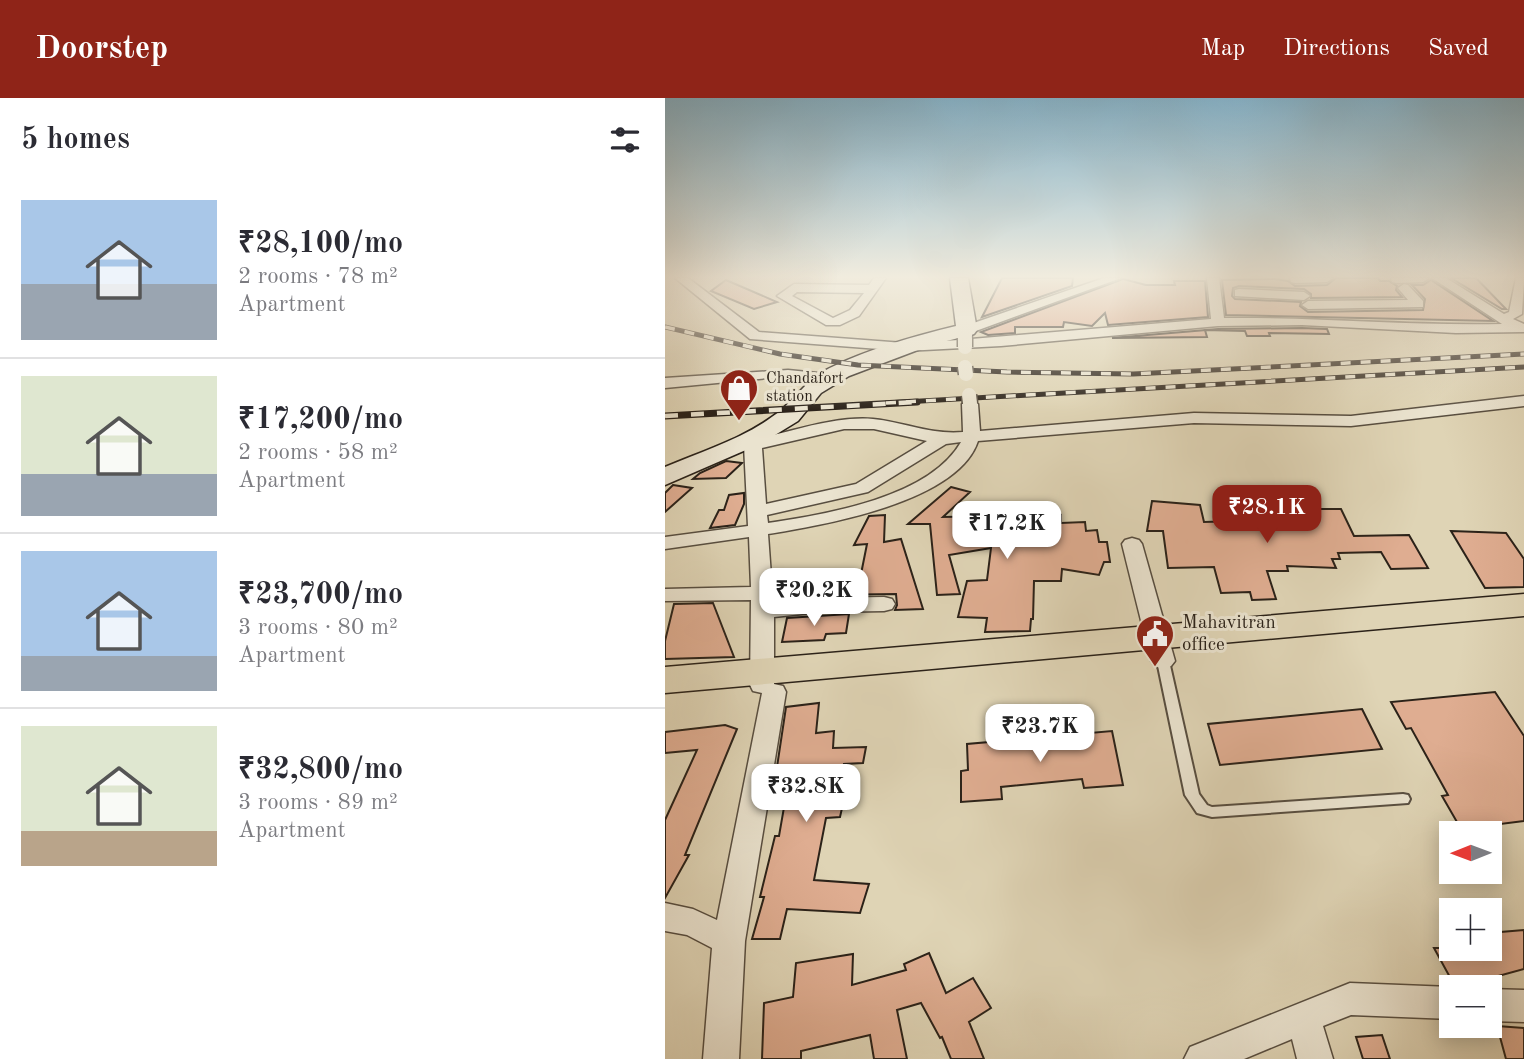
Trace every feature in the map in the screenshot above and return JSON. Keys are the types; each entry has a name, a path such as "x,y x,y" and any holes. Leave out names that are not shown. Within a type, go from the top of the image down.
{"main road":[{"path":"668,473 753,441 789,416 813,388 841,371 906,347 966,338 964,323"},
{"path":"1159,650 1524,605"},
{"path":"665,703 766,686 1159,650 1524,628"},
{"path":"665,680 766,686"}],"street":[{"path":"738,323 755,336 906,347 1001,342 1199,323"},
{"path":"665,543 758,524 839,515 889,502 921,489 951,466 969,436 970,399 966,338 1002,323"},
{"path":"1333,323 1456,329 1521,328"},
{"path":"665,383 782,374 806,374 828,379"},
{"path":"721,1059 729,941 766,686 753,441 844,424 874,425 942,439 1193,418 1351,421 1524,401"},
{"path":"758,524 862,488 942,439"},
{"path":"1132,544 1159,650"},
{"path":"665,595 763,603 884,604"},
{"path":"665,917 692,923 729,941"},
{"path":"1202,1059 1350,999 1439,1003"},
{"path":"1502,1005 1524,1006"},
{"path":"1304,1018 1315,1059"}],"lane":[{"path":"1159,650 1192,795 1202,809 1212,812 1402,799"}],"building":[{"path":"1006,323 1064,323 1063,327 1015,327 1015,333 988,335 981,332"},
{"path":"1070,323 1095,323 1092,326"},
{"path":"1302,328 1327,329 1329,334 1269,333 1270,336 1247,336 1245,331 1206,330"},
{"path":"1205,330 1207,337 1112,338"},
{"path":"726,461 742,463 726,478 693,479 700,473"},
{"path":"673,485 692,488 665,512 665,493"},
{"path":"951,487 970,492 943,517 994,516 993,536 1023,535 1024,527 1029,527 1029,519 1061,515 1061,523 1085,522 1086,531 1097,530 1099,542 1107,542 1110,562 1104,562 1099,575 1062,569 1061,581 1034,581 1030,631 985,632 987,618 958,617 967,581 987,580 991,548 949,555 960,594 937,595 930,524 908,524"},
{"path":"744,493 744,504 735,525 710,528 719,510 724,510 729,495"},
{"path":"1152,501 1200,505 1204,522 1237,521 1234,514 1262,514 1266,526 1299,525 1293,509 1341,509 1354,536 1409,535 1428,568 1391,569 1381,552 1338,553 1340,559 1332,559 1336,568 1287,566 1288,571 1267,571 1276,599 1252,600 1250,592 1221,593 1214,567 1168,568 1163,531 1147,531"},
{"path":"885,515 884,542 901,539 923,609 895,610 896,594 821,595 792,599 795,582 861,574 867,544 854,545 869,516"},
{"path":"1451,531 1506,533 1524,559 1524,587 1485,588"},
{"path":"713,603 734,657 665,659 665,641 674,604"},
{"path":"849,614 846,633 826,634 824,640 782,642 787,618"},
{"path":"1495,692 1524,736 1524,821 1502,824 1502,821 1456,821 1442,796 1448,795 1411,728 1406,729 1391,702"},
{"path":"819,703 816,733 834,731 833,748 866,747 863,763 844,764 845,795 840,817 826,818 814,880 869,884 860,913 787,909 780,939 752,939 764,897 760,897 775,836 779,836 786,796 776,797 780,767 777,767 786,707"},
{"path":"1362,709 1382,749 1220,765 1208,724"},
{"path":"725,725 737,729 685,855 689,855 665,898 665,820 697,750 665,753 665,732"},
{"path":"1112,731 1123,785 1084,788 1082,779 1001,787 1002,799 961,802 961,771 968,770 967,744"},
{"path":"1524,930 1524,969 1502,975 1449,975 1441,961 1502,961 1502,932"},
{"path":"929,953 946,993 973,978 991,1008 969,1022 984,1059 951,1059 942,1037 940,1038 921,1003 897,1010 907,1059 874,1059 870,1035 801,1051 801,1059 762,1059 764,1003 793,997 796,963 853,954 852,985 906,970 904,964"},
{"path":"1502,1026 1524,1028 1524,1059 1506,1059 1500,1038"},
{"path":"1382,1035 1390,1059 1363,1059 1356,1037"}],"railway":[{"path":"665,327 780,354 858,365 1007,372 1133,374 1524,354"},
{"path":"886,403 1524,367"},
{"path":"665,416 917,402"}],"place":[{"name":"Chandafort station","path":"739,422"},
{"name":"Mahavitran office","path":"1155,668"}]}
